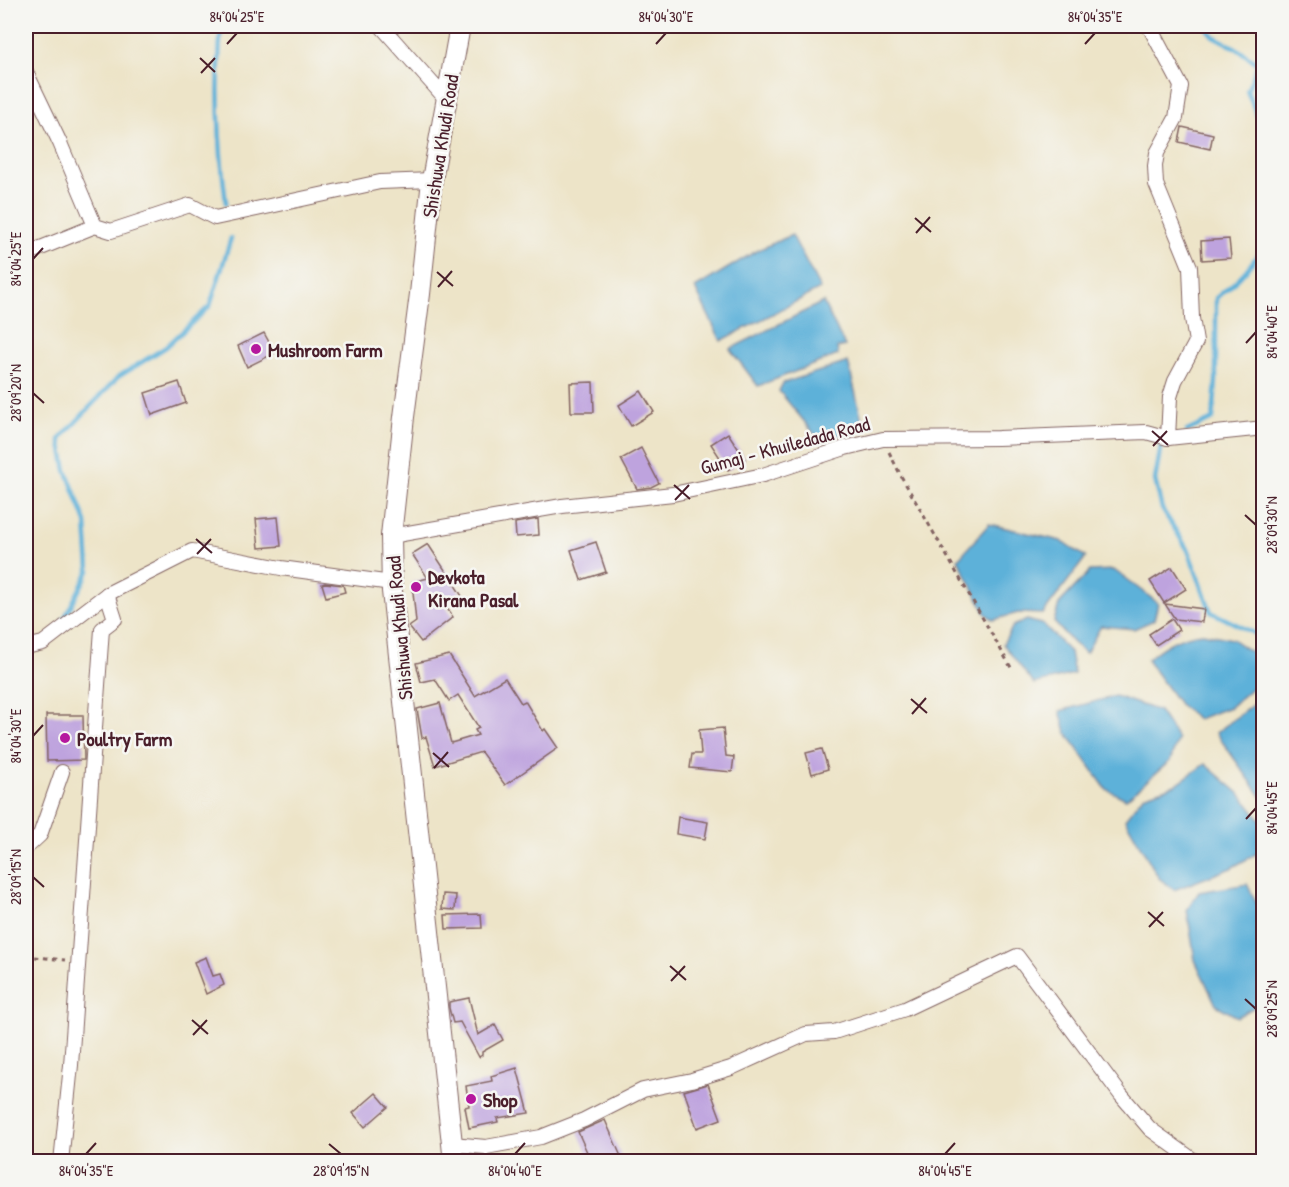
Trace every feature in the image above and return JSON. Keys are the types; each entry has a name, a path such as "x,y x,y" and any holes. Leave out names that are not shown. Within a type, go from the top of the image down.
{"main road":[{"name":"Shishuwa Khudi Road","path":"453,1153 392,583 391,536 432,180 460,26"}],"street":[{"path":"381,26 447,100"},
{"path":"1149,26 1181,86 1176,118 1157,153 1156,184 1190,267 1192,318 1196,342 1175,381 1170,397 1168,438"},
{"path":"26,72 60,143 95,226"},
{"path":"26,254 95,226 111,231 190,205 215,218 380,182 432,180"},
{"name":"Gumaj - Khuiledada Road","path":"391,536 562,506 673,494 763,475 845,448 883,439 998,438 1146,432 1168,438 1263,428"},
{"path":"26,647 43,643 107,594 192,551 281,568 392,583"},
{"path":"61,1161 102,629 115,619 107,594"},
{"path":"26,848 40,835 62,772"},
{"path":"453,1153 541,1137 584,1120 643,1090 692,1080 731,1068 806,1034 834,1032 905,1010 1017,956 1121,1095 1150,1129 1196,1161"}],"path":[{"path":"883,439 901,476 1012,671"},
{"path":"26,956 78,962"}],"water":[{"path":"792,235 820,289 721,341 695,288 758,250"},
{"path":"823,302 845,346 837,348 838,355 758,386 730,349"},
{"path":"848,362 863,424 822,443 779,391 783,383"},
{"path":"989,524 1061,541 1086,557 1043,614 1018,613 993,620 986,614 958,559"},
{"path":"1114,570 1158,603 1154,620 1134,629 1101,626 1086,653 1073,643 1054,622 1059,604 1090,571"},
{"path":"1027,620 1044,625 1070,652 1074,674 1034,684 1003,644 1013,626"},
{"path":"1203,633 1232,639 1263,660 1263,678 1230,707 1198,719 1179,704 1147,660 1172,642"},
{"path":"1115,696 1159,711 1178,739 1170,761 1126,799 1106,789 1066,732 1060,711"},
{"path":"1263,697 1263,799 1216,733"},
{"path":"1205,764 1241,795 1263,824 1263,850 1231,868 1174,890 1159,878 1125,819 1143,796 1175,785"},
{"path":"1247,884 1263,916 1263,1002 1237,1017 1216,1005 1195,960 1187,910 1199,892"}],"building":[{"path":"1182,127 1213,134 1210,149 1179,142"},
{"path":"1229,239 1231,258 1202,260 1201,241"},
{"name":"Mushroom Farm","path":"264,333 275,353 247,367 238,346"},
{"path":"179,382 186,403 152,415 145,393"},
{"path":"593,382 594,412 571,412 570,383"},
{"path":"641,391 654,412 631,426 619,405"},
{"path":"728,433 745,459 728,470 711,444"},
{"path":"641,448 659,483 637,489 621,459"},
{"path":"278,517 281,546 259,548 256,519"},
{"path":"538,519 539,535 516,537 515,523"},
{"path":"596,542 606,572 581,580 571,550"},
{"path":"428,544 462,596 446,607 453,617 421,642 409,627 416,622 412,582 428,578 412,554"},
{"path":"1172,567 1186,589 1164,603 1150,581"},
{"path":"322,584 343,585 345,592 326,597"},
{"path":"1165,604 1204,609 1202,622 1175,619"},
{"path":"1172,619 1179,630 1156,645 1149,634"},
{"path":"449,655 475,696 505,678 521,703 525,701 543,731 545,729 558,748 505,785 481,752 435,766 426,737 422,738 417,709 440,703 451,743 478,735 475,730 479,728 458,695 449,701 435,679 421,682 416,663"},
{"name":"Poultry Farm","path":"46,715 83,715 84,760 47,761"},
{"path":"723,728 726,756 734,757 732,772 690,768 692,754 701,754 699,730"},
{"path":"822,749 828,769 812,774 806,753"},
{"path":"678,817 708,822 705,839 676,834"},
{"path":"443,894 456,895 455,910 442,909"},
{"path":"481,914 482,928 446,929 445,915"},
{"path":"206,957 213,976 220,974 224,985 206,994 194,962"},
{"path":"469,998 478,1035 495,1025 503,1040 482,1052 479,1057 460,1022 453,1023 449,1008 449,1002"},
{"path":"517,1068 529,1113 497,1118 498,1122 469,1128 465,1107 469,1106 466,1086 492,1081 491,1076"},
{"path":"708,1084 721,1119 697,1128 684,1091"},
{"path":"376,1093 388,1107 365,1127 353,1113"},
{"path":"605,1120 623,1161 591,1161 578,1132"}],"waterway":[{"path":"221,26 219,115 226,203"},
{"path":"1205,26 1213,36 1236,48 1258,64 1247,91 1264,132"},
{"path":"1187,431 1213,419 1216,381 1216,298 1252,263 1264,237"},
{"path":"63,621 89,571 86,522 66,470 60,439 118,377 166,347 210,306 231,238"},
{"path":"1161,446 1155,480 1162,509 1188,550 1211,612 1264,640"}],"place":[{"name":"Mushroom Farm","path":"256,349"},
{"name":"Devkota Kirana Pasal","path":"416,587"},
{"name":"Poultry Farm","path":"65,738"},
{"name":"Shop","path":"471,1099"}]}
